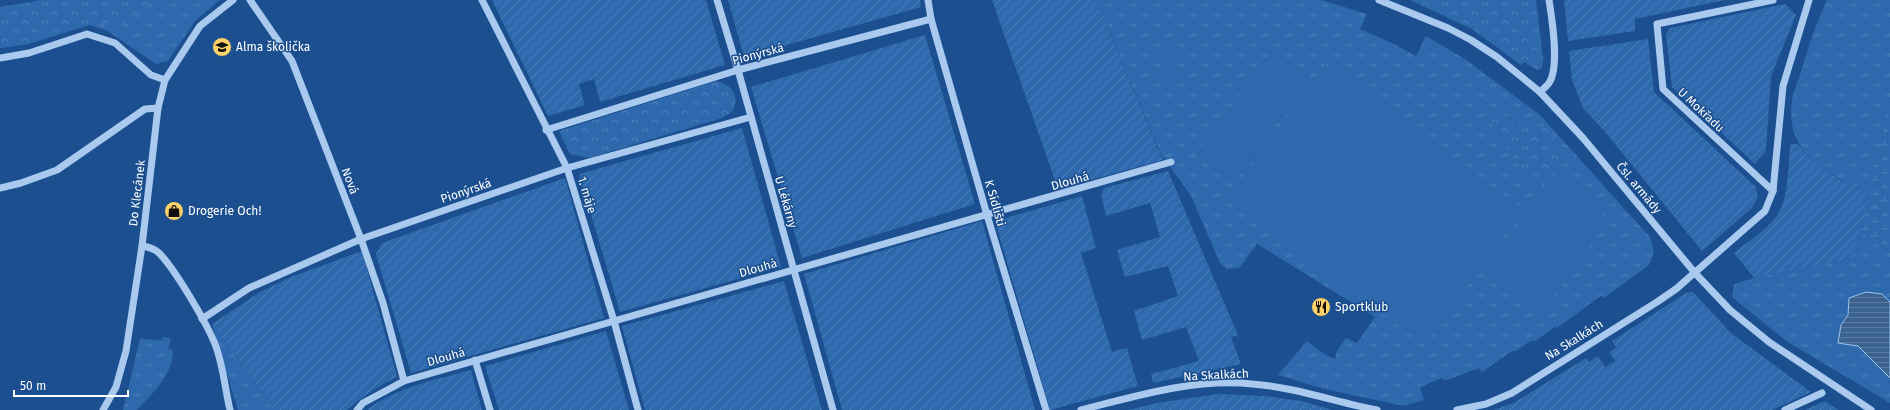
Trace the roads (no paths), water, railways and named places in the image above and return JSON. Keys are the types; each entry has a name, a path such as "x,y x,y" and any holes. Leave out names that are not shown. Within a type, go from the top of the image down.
{"street":[{"name":"Do Klecánek","path":"102,410 116,387 126,351 142,246 158,108 165,80 200,26 233,0"},
{"name":"Nová","path":"250,0 292,61 361,239 383,303 404,381"},
{"name":"1. máje","path":"482,0 546,130 567,168 614,321 638,410"},
{"name":"U Lékárny","path":"717,0 833,410"},
{"name":"K Sídlišti","path":"928,0 931,19 987,215 1046,410"},
{"name":"Čsl. armády","path":"1379,0 1448,28 1471,40 1496,57 1540,92 1583,138 1695,273 1730,310 1769,342 1871,410"},
{"path":"1540,92 1550,82 1554,65 1554,48 1549,0"},
{"name":"U Mokřadu","path":"1773,0 1657,24 1662,89 1773,191"},
{"path":"1695,273 1766,211 1773,191 1783,86 1809,0"},
{"name":"Pionýrská","path":"546,130 738,70 931,19"},
{"path":"0,58 29,53 87,34 115,43 151,75 165,80"},
{"path":"0,188 21,183 58,170 145,109 158,108"},
{"name":"Pionýrská","path":"202,319 249,288 361,239 567,168 751,118"},
{"name":"Dlouhá","path":"357,410 363,404 404,381 1171,162"},
{"path":"142,246 152,248 158,252 202,319 215,344 230,410"},
{"name":"Na Skalkách","path":"1457,410 1486,404 1512,392 1663,298 1695,273"},
{"path":"476,360 490,410"},
{"name":"Na Skalkách","path":"1081,410 1153,392 1206,385 1236,383 1284,388 1377,410"},
{"path":"1785,410 1822,393"}],"place":[{"name":"Alma školička","path":"222,47"},
{"name":"Drogerie Och!","path":"174,211"},
{"name":"Sportklub","path":"1321,307"}]}
